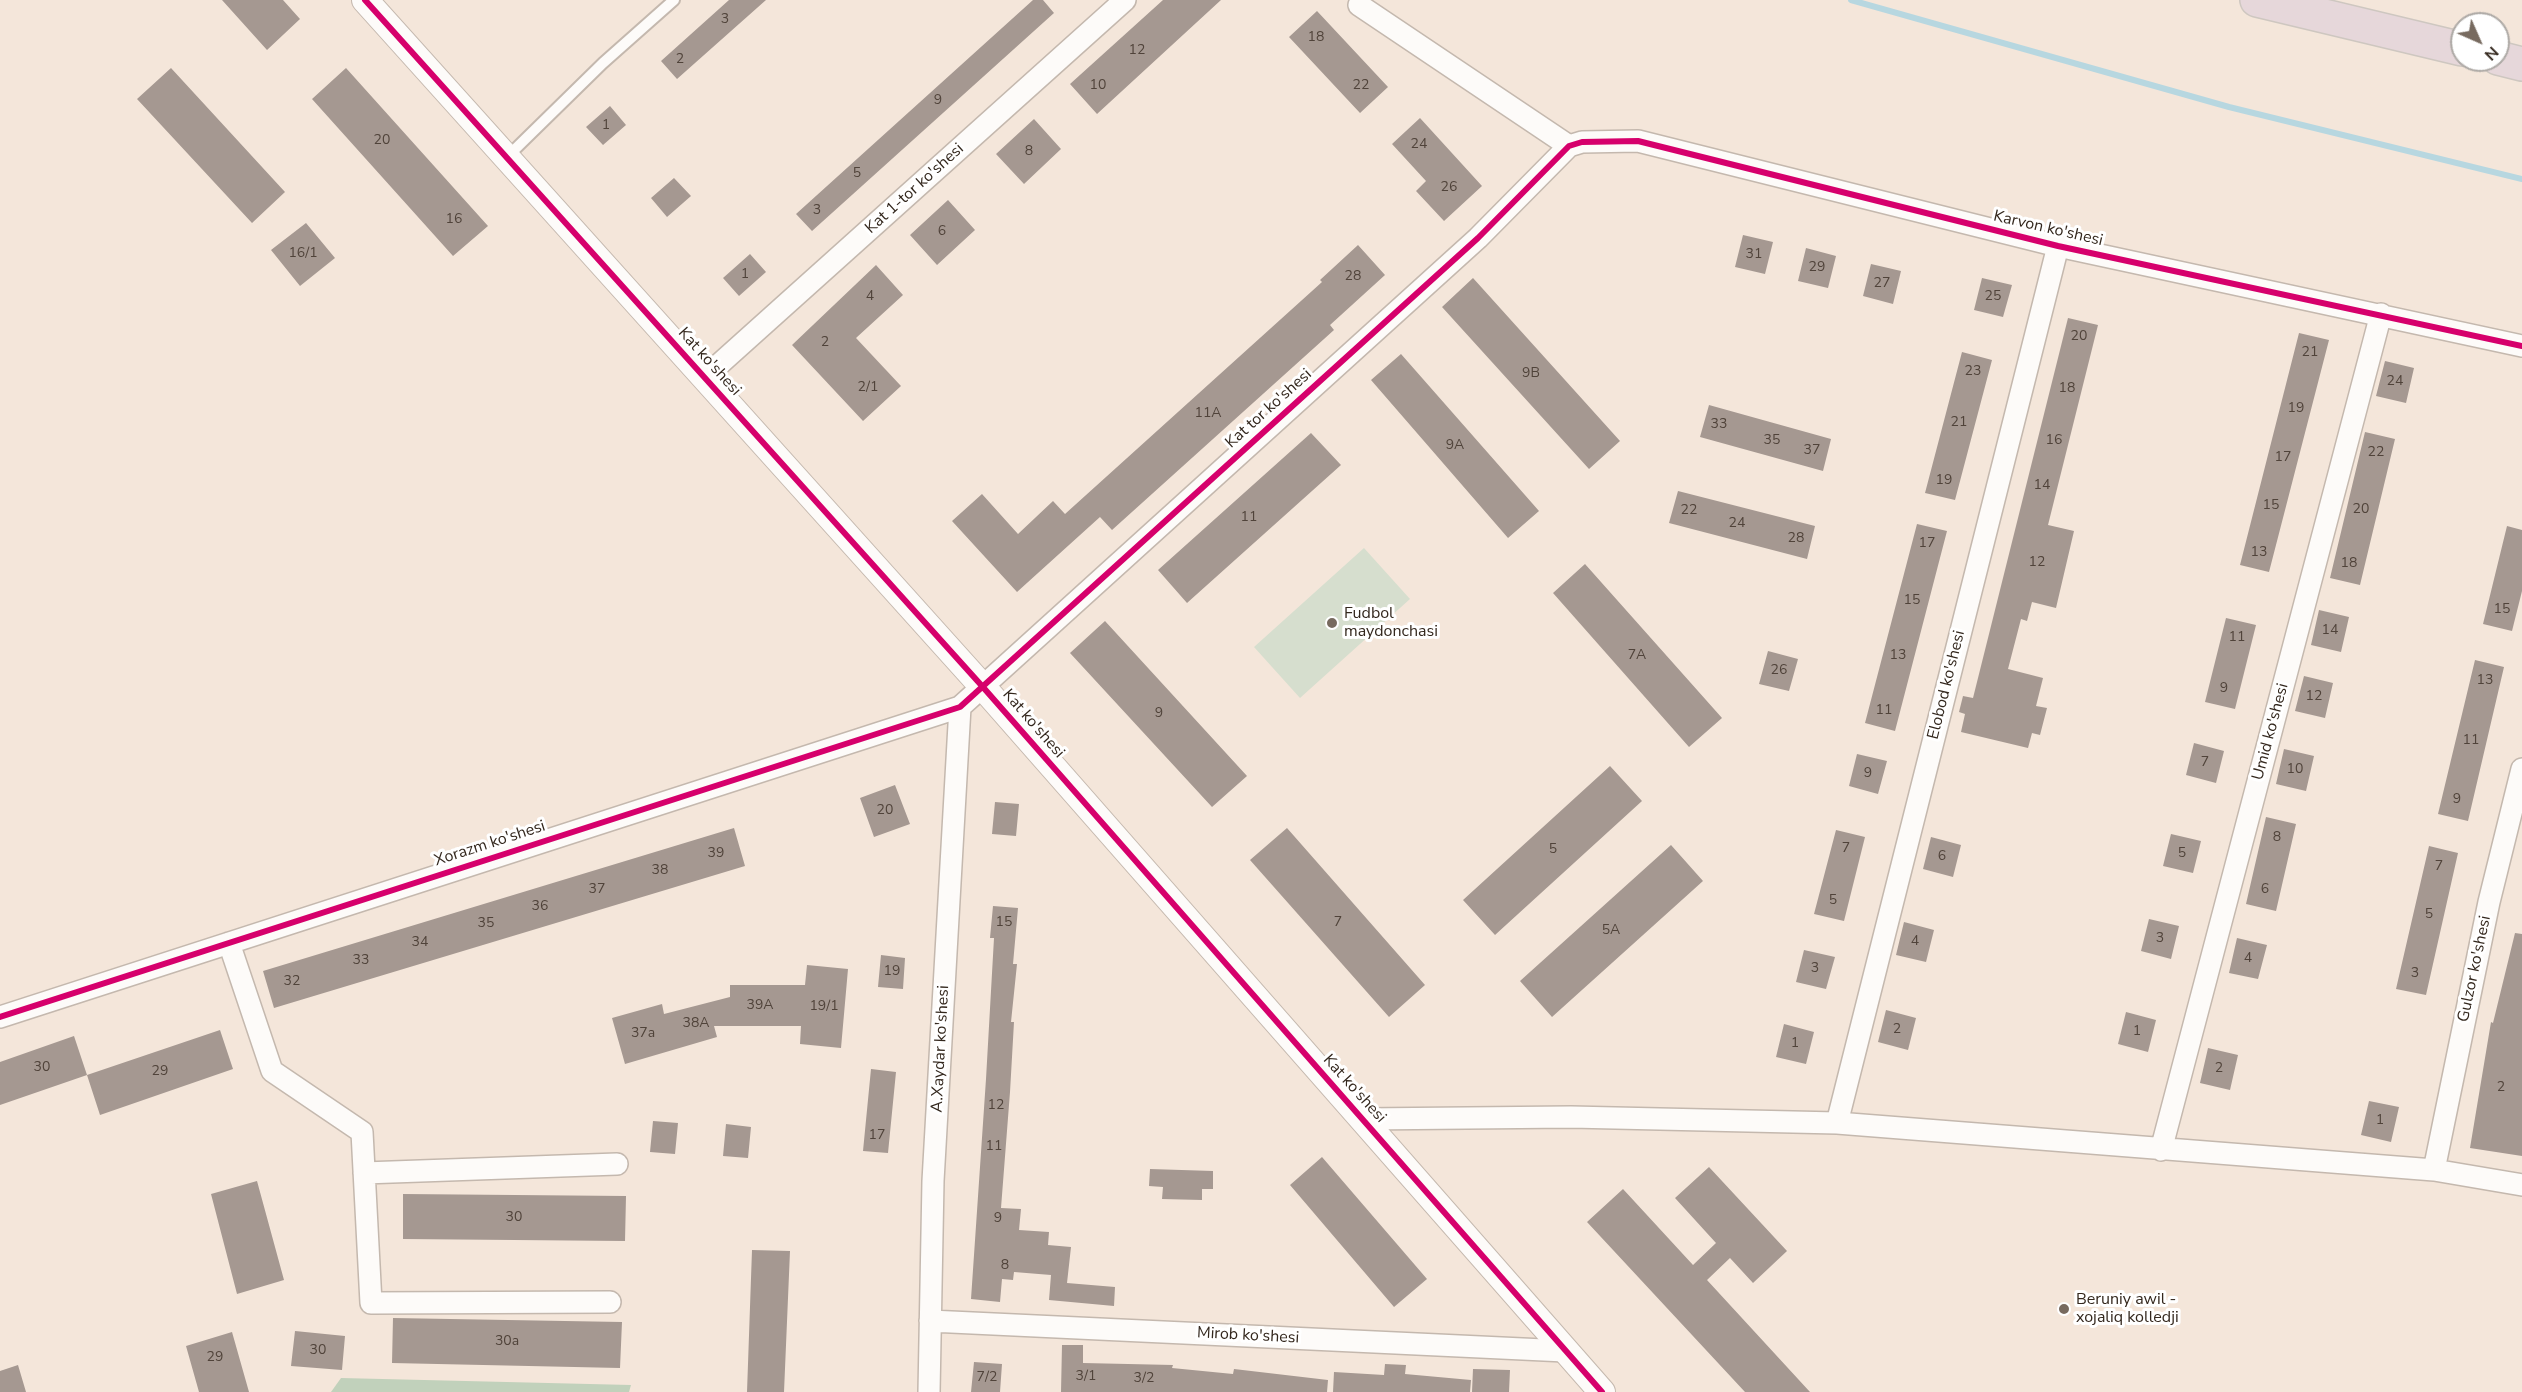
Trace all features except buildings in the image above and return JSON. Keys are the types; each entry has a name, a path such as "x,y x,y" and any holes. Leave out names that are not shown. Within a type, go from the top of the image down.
{"highway":[{"path":"2257,0 2450,46"}],"street":[{"name":"Kat ko'shesi","path":"365,0 982,686 1602,1392"},
{"name":"Kat 1-tor ko'shesi","path":"705,377 1125,0"},
{"path":"1359,5 1569,146"},
{"name":"Karvon ko'shesi","path":"1569,146 1582,142 1638,141 2058,246 2522,346"},
{"name":"Kat tor ko'shesi","path":"982,686 1478,238 1569,146"},
{"name":"Elobod ko'shesi","path":"1837,1123 2058,246"},
{"name":"Umid ko'shesi","path":"2161,1150 2381,314"},
{"name":"Xorazm ko'shesi","path":"0,1017 960,706 982,686"},
{"name":"A.Xaydar ko'shesi","path":"929,1392 933,1181 960,706"},
{"name":"Gulzor ko'shesi","path":"2433,1170 2489,902 2522,769"},
{"path":"229,943 272,1071 362,1132 370,1303 610,1302"},
{"path":"1363,1119 1571,1117 1837,1123 2433,1170 2522,1185"},
{"path":"364,1173 617,1164"},
{"name":"Mirob ko'shesi","path":"930,1321 1565,1351"}],"lane":[{"path":"506,157 603,63 674,0"}],"green space":[{"name":"Fudbol maydonchasi","path":"1364,548 1410,599 1300,698 1254,647"},
{"path":"341,1378 631,1385 629,1392 331,1392"}],"waterway":[{"path":"1851,0 2229,107 2522,179"}],"cycle path":[{"path":"365,0 982,686 1602,1392"},
{"path":"0,1017 960,707 1478,238 1569,146 1582,142 1638,141 2058,246 2522,346"}],"place":[{"name":"Fudbol maydonchasi","path":"1332,623"},
{"name":"Beruniy awil - xojaliq kolledji","path":"2064,1309"}]}
